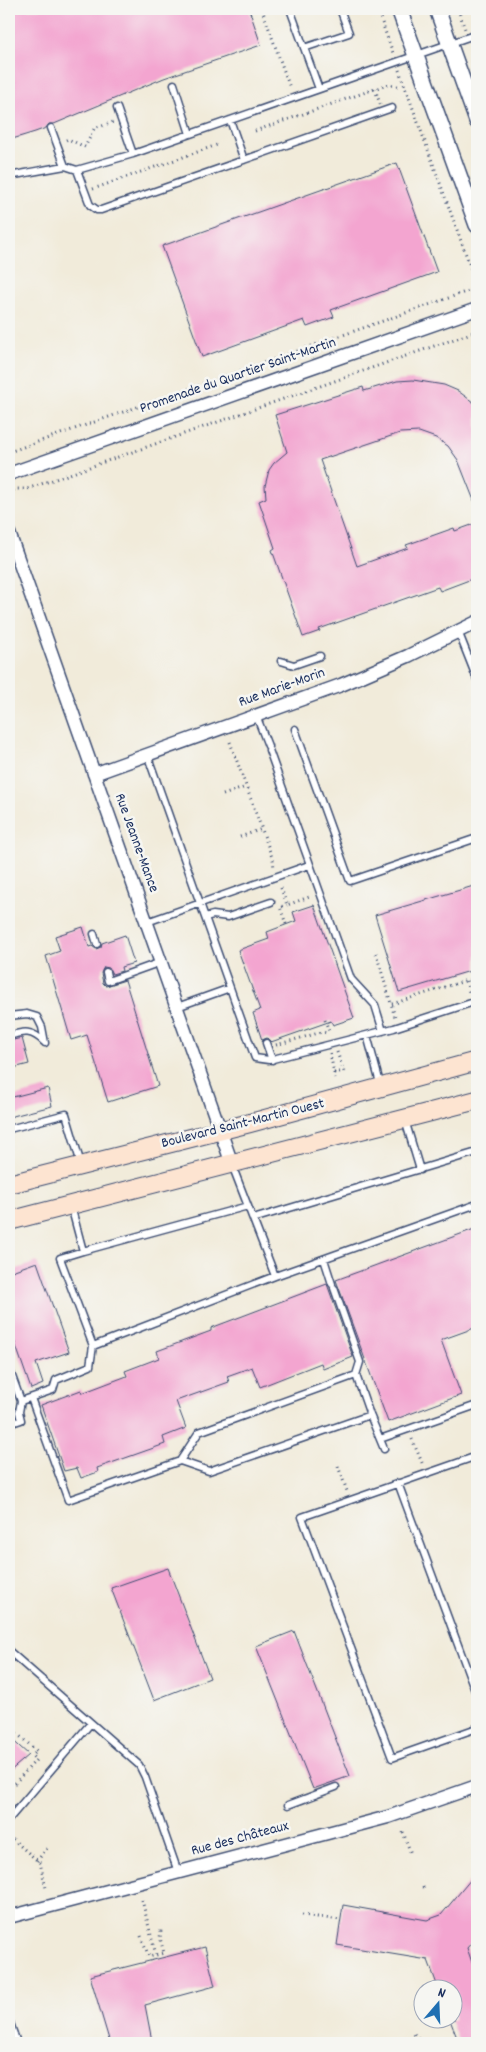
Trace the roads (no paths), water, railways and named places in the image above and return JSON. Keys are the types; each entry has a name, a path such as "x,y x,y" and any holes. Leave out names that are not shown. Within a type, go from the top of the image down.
{"main road":[{"name":"Boulevard Saint-Martin Ouest","path":"9,1184 381,1088 477,1061"},
{"path":"9,1221 477,1100"}],"street":[{"path":"399,9 477,224"},
{"path":"437,9 477,120"},
{"name":"Promenade du Quartier Saint-Martin","path":"9,474 477,309"},
{"name":"Rue Jeanne-Mance","path":"9,533 232,1164"},
{"name":"Rue Marie-Morin","path":"94,774 354,679 477,622"},
{"name":"Rue des Châteaux","path":"9,1917 388,1817 477,1786"}],"lane":[{"path":"290,9 319,89"},
{"path":"304,48 349,33 340,9"},
{"path":"9,176 65,166 77,170 133,154 477,34"},
{"path":"174,84 190,134"},
{"path":"117,108 133,154"},
{"path":"77,170 90,205 97,210 392,108"},
{"path":"230,120 244,160"},
{"path":"51,128 65,166"},
{"path":"458,631 477,679"},
{"path":"281,661 294,665 320,656"},
{"path":"256,716 351,979 376,1005 383,1031"},
{"path":"295,729 350,882 477,838"},
{"path":"148,754 254,1056 259,1060 272,1060 383,1031 477,1001"},
{"path":"147,922 309,865"},
{"path":"205,917 217,915 228,917 271,902"},
{"path":"94,934 97,944"},
{"path":"106,972 108,982 162,962"},
{"path":"177,1007 230,988"},
{"path":"9,1016 27,1014 37,1017 42,1027 45,1042 32,1032 22,1032 9,1036"},
{"path":"367,1035 381,1088"},
{"path":"266,1043 272,1060"},
{"path":"9,1129 66,1114 82,1165"},
{"path":"405,1120 420,1170"},
{"path":"253,1219 477,1152"},
{"path":"232,1164 276,1276"},
{"path":"92,1346 276,1276 477,1204"},
{"path":"70,1205 83,1251"},
{"path":"21,1401 53,1390 56,1380 90,1366 92,1346 60,1258 248,1206"},
{"path":"324,1259 360,1362 356,1375 384,1449"},
{"path":"9,1368 21,1401 19,1412 21,1420 9,1424"},
{"path":"31,1398 68,1500 180,1461 199,1432 356,1375"},
{"path":"380,1439 477,1405"},
{"path":"180,1461 209,1471 370,1416"},
{"path":"477,1456 302,1517 392,1758 477,1728"},
{"path":"398,1483 477,1696"},
{"path":"9,1651 142,1769 178,1872"},
{"path":"9,1819 91,1723"},
{"path":"288,1805 336,1787"},
{"path":"9,2020 17,2043"}]}
